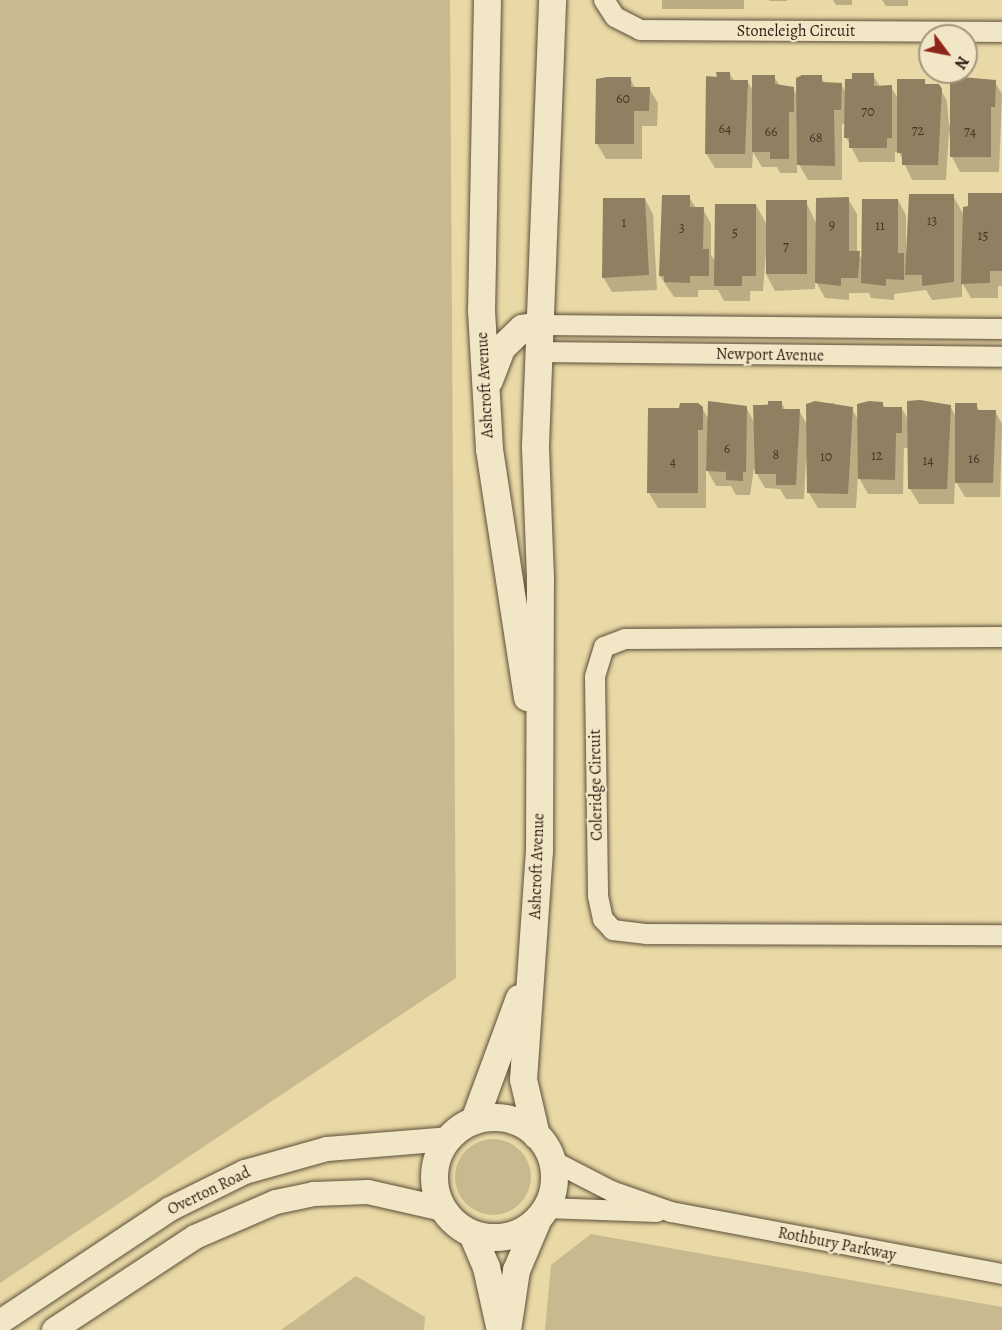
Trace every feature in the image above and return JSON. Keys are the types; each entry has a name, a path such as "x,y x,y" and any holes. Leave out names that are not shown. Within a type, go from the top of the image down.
{"main road":[{"name":"Ashcroft Avenue","path":"487,0 481,310 486,398 504,565 538,766"},
{"name":"Ashcroft Avenue","path":"536,1135 523,1079 540,851 537,352 552,0"},
{"path":"486,398 501,348 522,328 538,325"},
{"name":"Ashcroft Avenue","path":"474,1120 530,966"},
{"path":"500,1330 486,1267 472,1233 442,1209 434,1173 436,1160 448,1138 474,1120 513,1121 536,1135 550,1160 553,1185 516,1270 507,1330"},
{"path":"472,1233 507,1236 541,1213"}],"street":[{"name":"Stoneleigh Circuit","path":"604,0 615,17 640,30 1002,32"},
{"name":"Newport Avenue","path":"538,325 1002,329"},
{"name":"Newport Avenue","path":"537,352 1002,357"},
{"name":"Coleridge Circuit","path":"1002,638 625,639 604,648 595,677 598,896 603,919 613,930 647,934 1002,935"},
{"name":"Overton Road","path":"0,1322 170,1209 245,1172 327,1149 448,1138"},
{"name":"Rothbury Parkway","path":"550,1160 611,1191 671,1212 1002,1274"},
{"path":"54,1330 195,1237 276,1202 315,1194 368,1192 442,1209"},
{"name":"Rothbury Parkway","path":"541,1213 671,1212"}],"shaded area":[{"path":"0,0 450,0 456,978 0,1283"},
{"path":"493,1139 507,1142 520,1150 528,1163 531,1177 528,1191 520,1204 507,1212 493,1215 479,1212 466,1204 458,1191 455,1177 458,1163 466,1150 479,1142"},
{"path":"591,1234 1002,1307 1002,1330 545,1330 551,1265"},
{"path":"356,1276 425,1317 424,1330 281,1330"}],"building":[{"path":"716,72 730,72 730,80 748,80 745,154 705,154 706,76 717,77"},
{"path":"852,73 874,73 874,86 892,85 892,138 887,138 887,148 849,148 849,138 844,138 845,79 852,79"},
{"path":"752,75 775,75 775,84 794,87 794,112 789,112 789,159 770,159 770,152 752,152"},
{"path":"802,75 822,75 822,82 842,83 841,110 834,110 835,166 797,165 796,78"},
{"path":"631,77 631,87 650,87 649,111 634,111 634,144 595,144 596,79"},
{"path":"978,78 996,80 995,107 991,107 991,157 950,157 950,84 978,84"},
{"path":"897,79 918,79 918,84 939,84 942,89 938,165 902,165 902,153 897,153"},
{"path":"968,193 1002,193 1002,271 990,271 990,283 961,284 963,207 968,206"},
{"path":"909,194 954,194 954,282 922,286 922,275 905,275"},
{"path":"662,195 690,195 690,207 704,207 703,249 709,249 709,276 690,276 690,283 664,282 664,276 659,276"},
{"path":"849,197 849,251 860,251 858,278 841,278 841,286 815,283 816,198"},
{"path":"603,198 645,198 649,275 602,278"},
{"path":"862,199 898,199 898,253 904,253 904,280 886,279 886,286 861,283"},
{"path":"766,200 807,200 807,274 766,274"},
{"path":"715,204 756,204 756,276 742,276 742,286 714,286"},
{"path":"920,400 951,405 947,489 908,489 907,401"},
{"path":"708,401 747,406 746,472 743,472 743,481 726,480 726,472 706,471"},
{"path":"768,401 782,401 782,409 800,409 796,485 776,485 776,474 755,474 753,405 768,405"},
{"path":"815,401 853,407 848,494 807,493 806,404"},
{"path":"869,401 883,402 883,407 902,407 902,433 896,433 895,480 858,479 857,404"},
{"path":"680,403 698,403 703,407 703,430 698,430 698,493 647,493 648,408 679,408"},
{"path":"955,403 977,403 977,410 996,410 993,483 955,483"}]}
